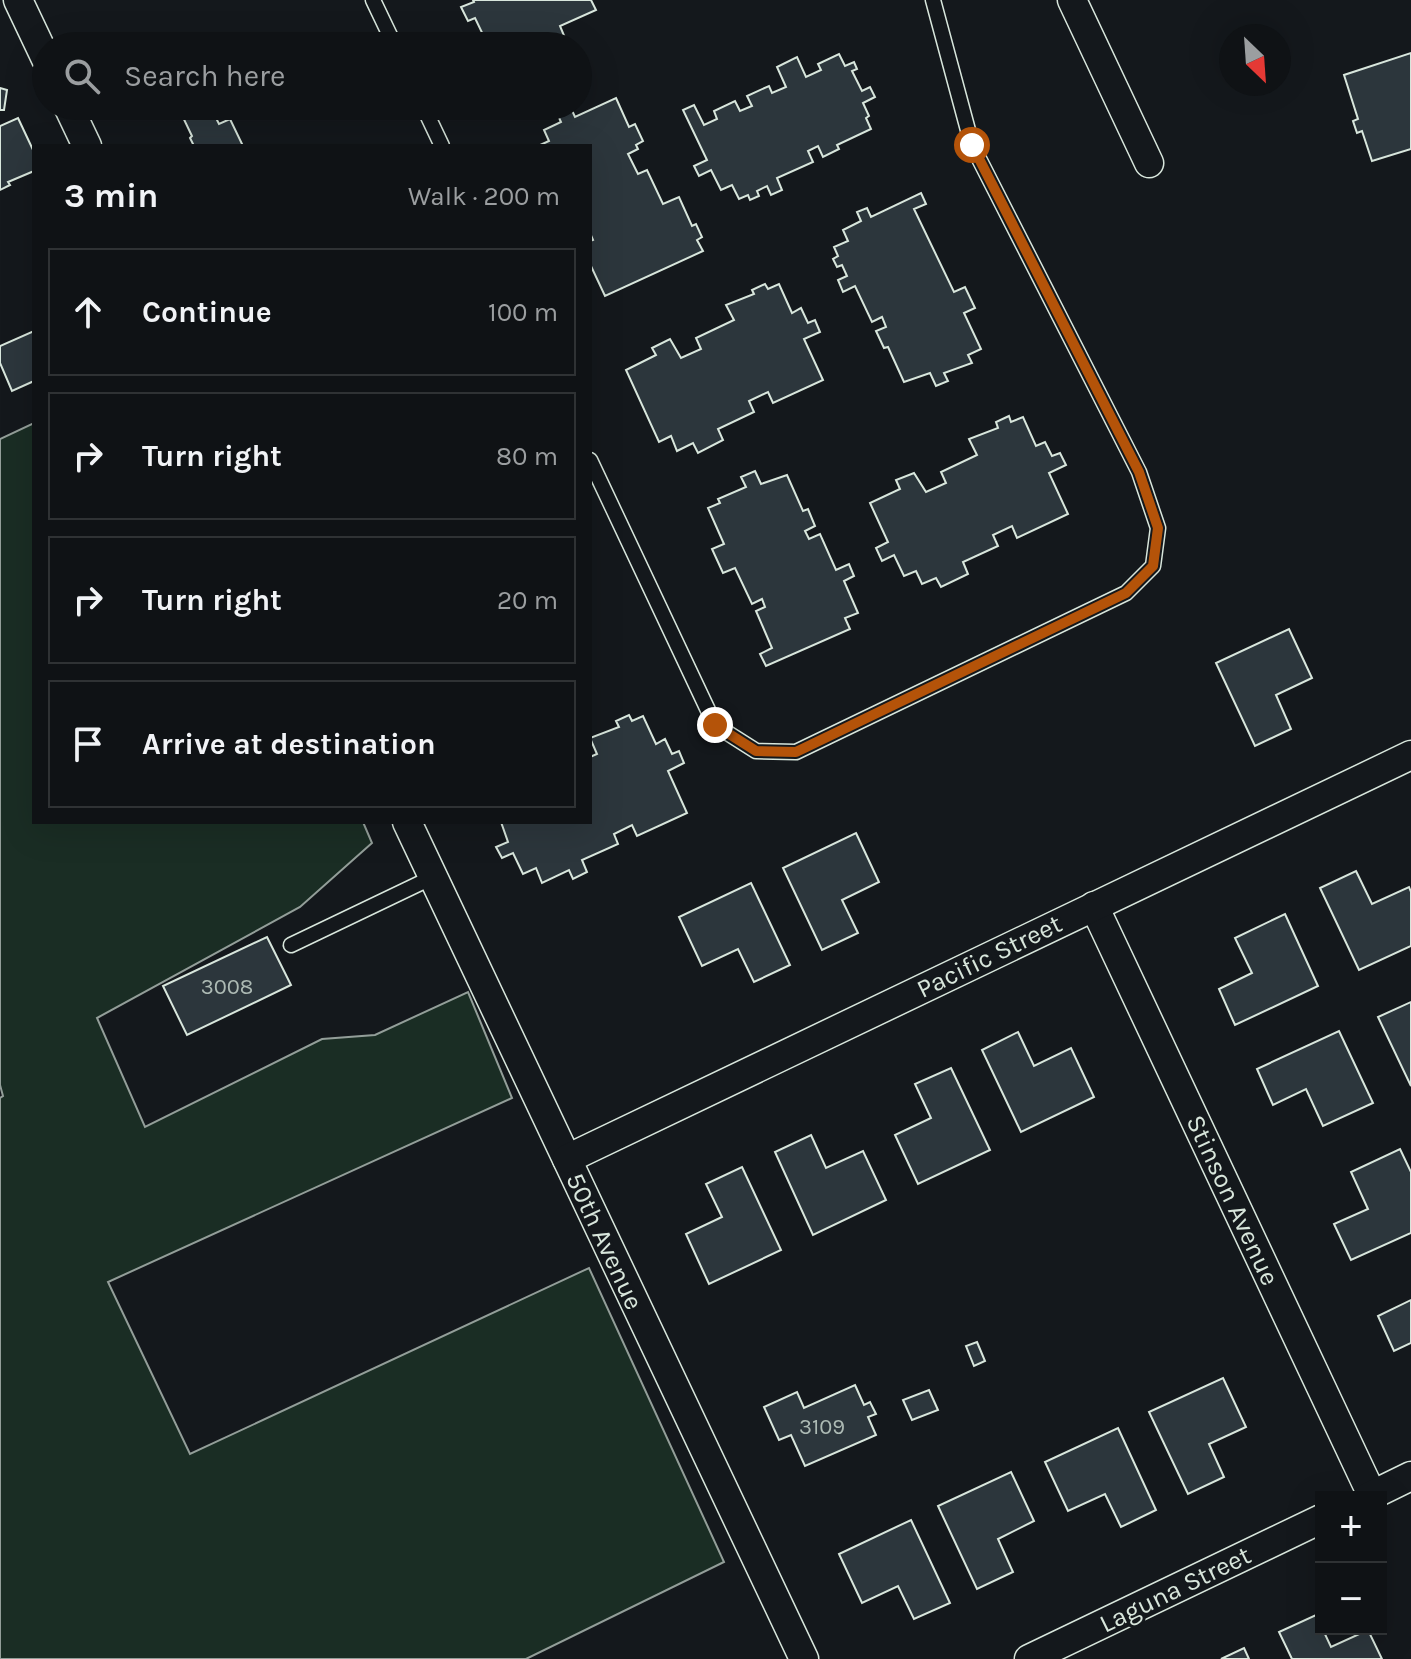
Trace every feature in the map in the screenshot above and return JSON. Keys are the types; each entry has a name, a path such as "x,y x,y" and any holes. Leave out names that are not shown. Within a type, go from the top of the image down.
{"street":[{"path":"18,0 33,32"},
{"path":"1072,0 1149,163"},
{"path":"75,120 86,144"},
{"name":"Pacific Street","path":"567,1159 1411,755"},
{"name":"50th Avenue","path":"408,824 804,1659"},
{"name":"Stinson Avenue","path":"1094,906 1368,1491"},
{"path":"1380,1491 1411,1476"},
{"name":"Laguna Street","path":"1029,1659 1315,1522"}],"lane":[{"path":"373,0 388,32"},
{"path":"592,464 715,725 756,751 796,752 1126,593 1153,566 1158,528 1139,472 972,145 933,0"},
{"path":"430,120 441,144"},
{"path":"291,945 433,877"}],"green space":[{"path":"32,424 32,824 364,824 372,843 300,907 97,1018 145,1127 322,1039 375,1035 468,992 512,1098 108,1282 190,1454 589,1268 724,1562 526,1659 0,1659 0,1098 3,1096 0,1085 0,439"}],"building":[{"path":"591,0 596,10 560,26 562,32 482,32 475,18 468,21 461,7 474,2"},
{"path":"1411,53 1411,149 1372,161 1362,131 1357,133 1353,121 1358,119 1344,75"},
{"path":"839,54 845,66 854,62 857,69 852,71 862,91 870,87 875,97 863,103 871,129 837,145 839,149 823,157 818,146 808,151 813,162 777,178 782,190 771,195 767,186 757,191 759,196 750,200 748,195 739,199 732,185 721,190 711,170 699,176 694,166 707,160 683,110 694,105 704,125 717,119 714,111 735,101 740,111 752,106 747,96 769,86 772,93 786,87 777,67 797,57 806,77 821,70 818,64"},
{"path":"0,88 7,90 4,110 0,110"},
{"path":"616,98 629,127 635,124 643,141 636,145 638,149 628,154 638,174 647,170 663,204 679,197 692,226 696,224 702,237 697,240 703,251 605,296 592,268 592,144 542,144 549,141 544,130 560,120 592,120 592,109"},
{"path":"18,118 32,148 32,172 8,182 10,185 0,190 0,126"},
{"path":"184,120 217,120 219,124 230,120 242,144 193,144"},
{"path":"921,193 926,204 914,209 954,292 965,287 975,308 964,313 981,349 968,355 972,363 944,373 948,381 936,386 930,373 904,382 888,347 884,348 876,331 886,327 882,317 872,322 855,286 843,292 838,280 847,276 842,265 837,267 833,259 838,256 834,247 848,241 843,230 861,221 857,212 867,208 871,217"},
{"path":"765,284 768,289 779,284 792,313 801,308 808,323 815,320 820,332 804,339 823,380 773,403 768,392 749,401 754,412 718,429 723,440 698,453 693,443 677,451 671,436 659,442 626,370 656,355 652,348 670,339 681,358 701,349 696,338 734,320 726,305 754,294 752,290"},
{"path":"32,332 32,382 12,391 0,363 0,346"},
{"path":"1009,416 1011,422 1023,417 1036,446 1045,442 1052,456 1060,453 1066,465 1049,473 1068,514 1017,538 1012,526 993,535 998,546 963,562 968,574 941,587 936,578 922,584 916,571 904,576 894,555 882,561 876,548 888,542 870,503 900,489 896,480 914,473 926,492 946,483 941,472 977,455 969,439 998,428 996,422"},
{"path":"755,471 761,484 787,475 803,511 808,509 815,526 805,531 809,539 820,534 836,570 849,564 854,576 844,581 858,613 845,618 850,629 766,666 760,654 772,648 756,611 765,607 762,599 752,604 735,568 723,573 712,549 724,544 708,508 720,503 718,499 746,487 741,477"},
{"path":"1289,629 1312,678 1276,695 1291,729 1255,746 1216,663"},
{"path":"629,715 632,721 643,716 656,744 665,739 672,754 679,751 684,763 668,771 687,813 637,836 632,825 614,834 618,844 582,860 587,872 573,879 569,870 542,883 536,868 523,874 513,853 502,858 496,847 508,842 502,824 592,824 592,756 597,754 592,737 619,727 616,721"},
{"path":"856,833 879,882 842,900 858,933 822,950 783,868"},
{"path":"1356,871 1372,904 1409,887 1411,892 1411,946 1359,970 1320,888"},
{"path":"751,883 790,965 754,982 738,949 702,966 679,917"},
{"path":"1285,914 1318,986 1235,1025 1219,989 1252,973 1235,938"},
{"path":"267,937 291,985 187,1035 163,986"},
{"path":"1411,1002 1411,1086 1378,1017"},
{"path":"1339,1031 1373,1103 1323,1126 1306,1089 1273,1105 1257,1069"},
{"path":"1018,1032 1034,1066 1071,1048 1094,1097 1021,1132 982,1050"},
{"path":"951,1068 990,1150 918,1184 895,1135 931,1118 915,1084"},
{"path":"811,1135 826,1168 863,1151 886,1200 813,1235 775,1152"},
{"path":"1400,1149 1411,1172 1411,1233 1351,1260 1334,1224 1368,1209 1351,1172"},
{"path":"742,1167 781,1250 709,1284 686,1234 722,1217 706,1184"},
{"path":"1411,1300 1411,1343 1394,1351 1378,1316"},
{"path":"977,1342 985,1361 974,1366 966,1346"},
{"path":"1223,1378 1246,1427 1209,1444 1224,1477 1188,1494 1149,1412"},
{"path":"855,1385 864,1405 870,1402 876,1414 868,1417 876,1435 805,1466 791,1435 779,1440 764,1407 797,1392 804,1408"},
{"path":"929,1390 938,1410 912,1420 903,1400"},
{"path":"1118,1428 1156,1510 1121,1527 1105,1494 1068,1511 1045,1462"},
{"path":"1011,1472 1034,1521 998,1539 1013,1572 977,1589 938,1506"},
{"path":"911,1520 950,1603 914,1619 898,1586 862,1603 839,1554"},
{"path":"1315,1615 1315,1635 1325,1635 1331,1647 1357,1635 1370,1635 1382,1659 1292,1659 1279,1632"},
{"path":"1244,1648 1249,1659 1221,1659"}],"route":[{"path":"715,725 756,751 796,752 1126,593 1153,566 1158,528 1139,472 972,145"}]}
